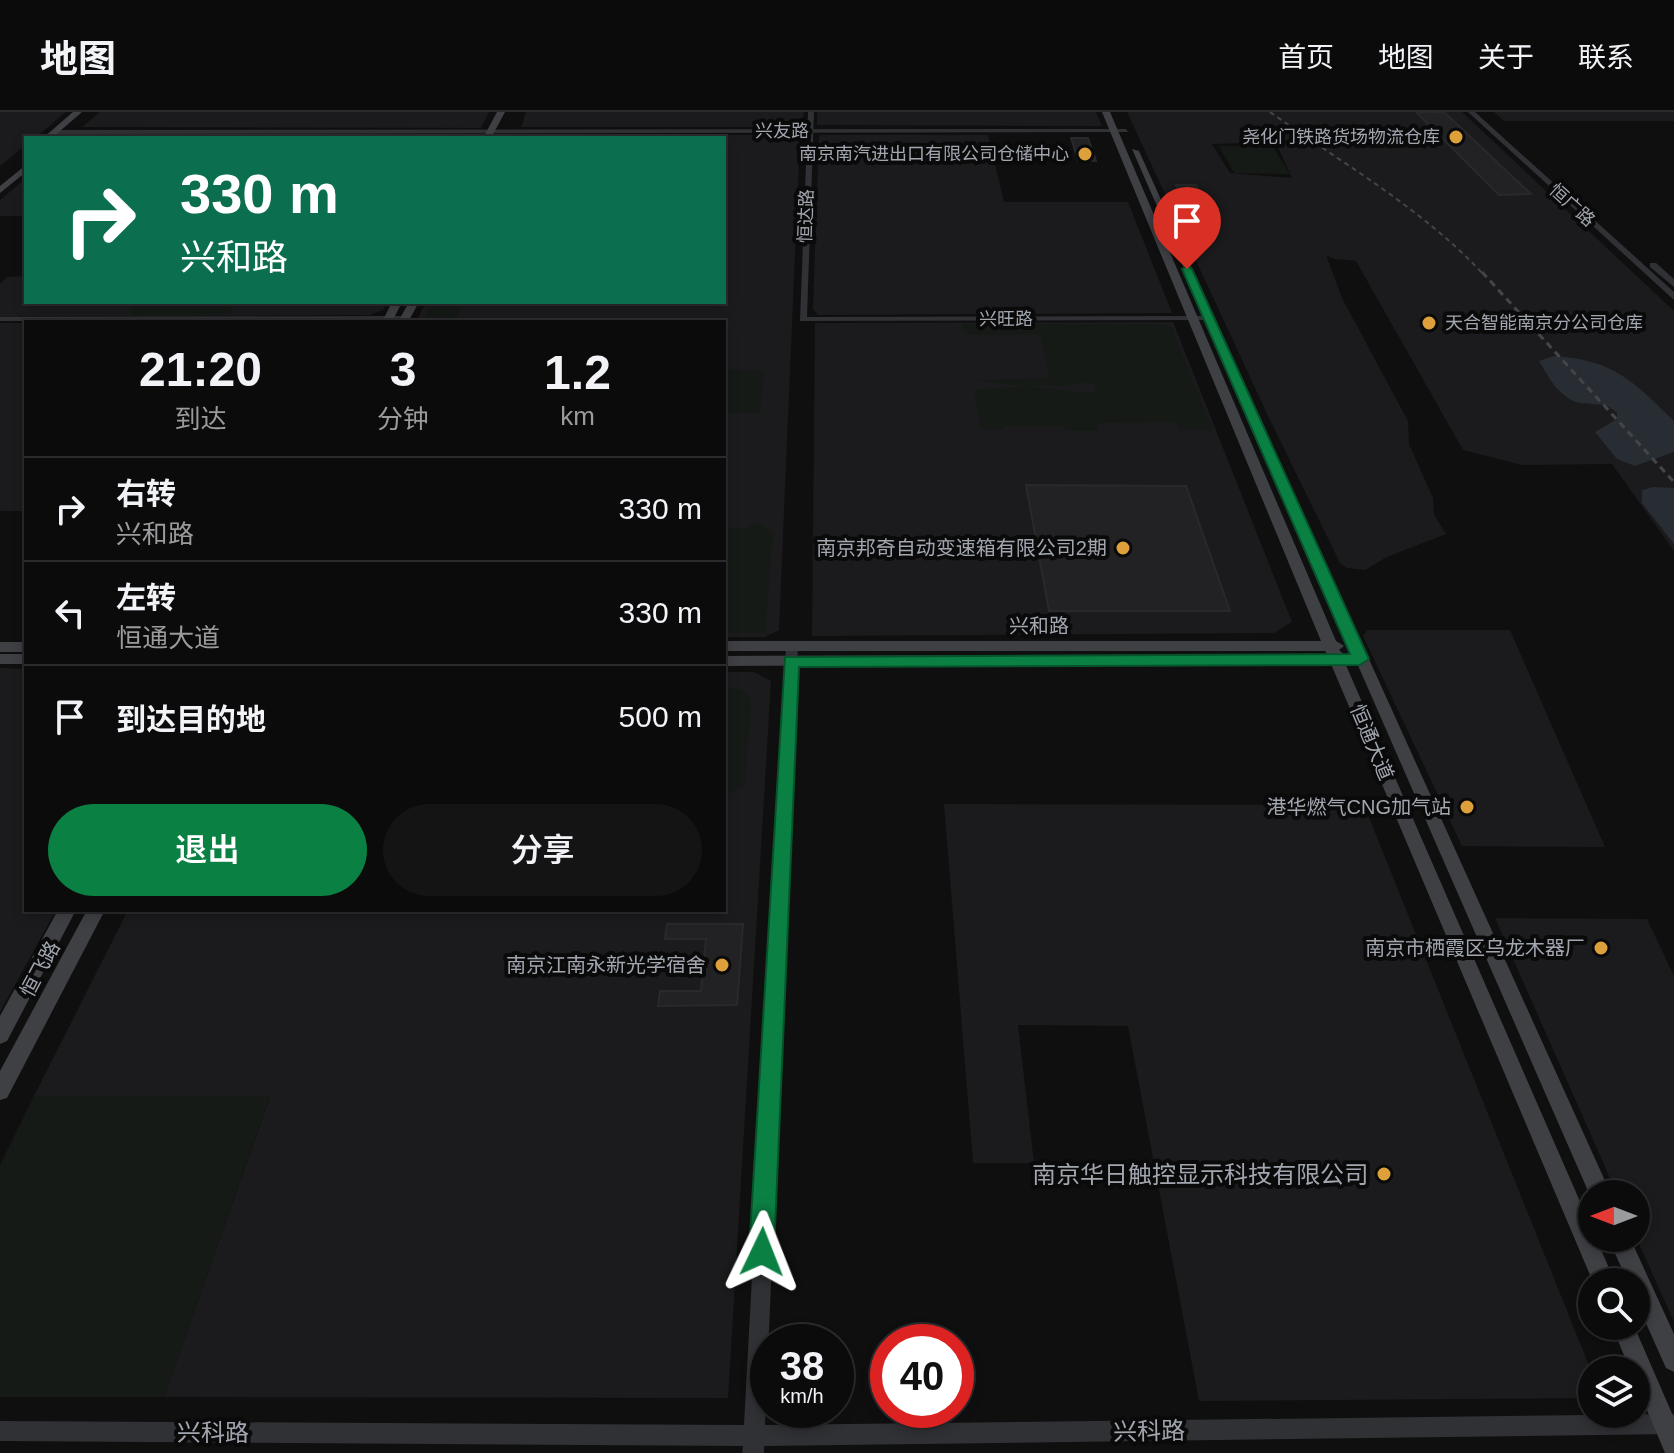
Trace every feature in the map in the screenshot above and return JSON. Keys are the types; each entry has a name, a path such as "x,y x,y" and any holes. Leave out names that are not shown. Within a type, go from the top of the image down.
{"main road":[{"path":"57,135 78,112"},
{"path":"57,135 91,112"},
{"path":"489,134 501,112"},
{"name":"恒通大道","path":"1106,112 1120,131 1201,318 1357,652 1594,1180"},
{"name":"恒通大道","path":"1118,112 1120,131"},
{"path":"501,134 508,122"},
{"path":"0,177 24,157"},
{"path":"0,190 24,170"},
{"name":"恒通大道","path":"1201,318 1333,652 1598,1268"},
{"name":"兴和路","path":"726,646 792,654"},
{"path":"0,647 24,647"},
{"name":"兴和路","path":"726,661 792,654 1357,652"},
{"path":"0,659 24,659"},
{"name":"恒飞路","path":"0,1035 66,912"},
{"name":"恒飞路","path":"0,1091 95,912"},
{"path":"1625,1252 1674,1360"},
{"path":"1629,1340 1671,1431"}],"street":[{"name":"恒达路","path":"803,319 811,112"},
{"name":"恒广路","path":"1471,112 1674,297"},
{"name":"恒广路","path":"1483,112 1674,284"},
{"name":"兴友路","path":"57,135 1120,131"},
{"name":"兴旺路","path":"803,319 1201,318"},
{"path":"0,319 404,320"},
{"path":"754,1444 792,654"},
{"name":"兴科路","path":"0,1431 754,1444 1671,1431"}],"shaded area":[{"path":"0,112 66,112 37,136 24,136 24,147 0,166"},
{"path":"100,112 489,112 481,128 82,127"},
{"path":"526,112 804,112 801,127 521,127"},
{"path":"817,112 1096,112 1102,126 817,125"},
{"path":"1127,112 1462,112 1674,311 1674,551 1612,464 1522,465 1463,450 1356,261 1326,255 1342,298 1408,421 1409,444 1433,498 1434,514 1446,534 1387,557 1365,570 1347,568 1340,563","holes":["1277,142 1282,146 1278,147 1292,178 1230,173 1212,144"]},
{"path":"1494,112 1674,112 1674,121 1504,121"},
{"path":"89,134 479,134 478,136 81,136"},
{"path":"800,135 779,630 765,637 726,637 726,320 417,320 425,304 726,304 726,136 513,136"},
{"path":"819,135 988,135 1004,202 1128,202 1172,313 818,315 813,309"},
{"path":"1219,146 1273,147 1290,174 1234,173"},
{"path":"24,180 24,216 0,216 0,200"},
{"path":"24,276 24,304 386,304 383,310 370,315 0,317 0,284 7,277"},
{"path":"135,304 226,304 234,310 229,314 131,315 129,311"},
{"path":"432,304 463,304 456,320 424,320"},
{"path":"1173,322 1292,622 1274,633 812,636 815,323"},
{"path":"0,323 24,323 24,511 0,511"},
{"path":"962,324 1154,324 1171,327 1213,430 1180,430 1177,422 1097,423 1099,431 1066,431 1064,426 981,429 974,390 1026,386 1090,393 1095,392 1096,385 1083,382 1062,386 1012,385 976,380 1050,378 1040,335 969,335 962,331"},
{"path":"1554,356 1592,362 1634,384 1674,421 1674,452 1635,466 1617,459 1595,432 1617,419 1617,413 1606,406 1574,401 1563,394 1539,361"},
{"path":"726,370 762,370 760,413 726,413"},
{"path":"1674,488 1674,544 1642,503 1642,490"},
{"path":"756,523 773,532 765,633 726,633 726,528 747,528"},
{"path":"1367,630 1510,630 1605,847 1462,846 1363,636"},
{"path":"0,668 24,669 24,912 55,912 0,1012"},
{"path":"726,672 754,672 771,681 728,1398 164,1397 270,1097 34,1096 127,912 726,912"},
{"path":"726,688 744,692 751,703 745,784 726,795"},
{"path":"944,804 1364,805 1585,1356 1578,1356 1578,1398 1199,1401 1128,1026 1018,1025 1034,1163 973,1163"},
{"path":"1495,918 1647,919 1674,976 1674,1322 1643,1252 1650,1252 1650,1180 1611,1180"},
{"path":"34,1096 270,1096 164,1397 0,1397 0,1165"}],"building":[{"path":"1416,112 1444,112 1531,194 1499,195"},
{"name":"南京南汽进出口有限公司仓储中心","path":"1071,138 1088,138 1096,161 1078,160"},
{"path":"1176,185 1196,185 1209,211 1186,208"},
{"name":"南京邦奇自动变速箱有限公司2期","path":"1026,485 1186,486 1230,611 1049,611"},
{"name":"南京江南永新光学宿舍","path":"667,924 743,924 737,1005 658,1006 660,991 701,991 706,939 665,939"}],"railway":[{"path":"1270,112 1435,228 1483,274"},
{"path":"1482,272 1674,482"}],"place":[{"name":"尧化门铁路货场物流仓库","path":"1456,137"},
{"name":"南京南汽进出口有限公司仓储中心","path":"1085,154"},
{"name":"天合智能南京分公司仓库","path":"1429,323"},
{"name":"南京邦奇自动变速箱有限公司2期","path":"1123,548"},
{"name":"港华燃气CNG加气站","path":"1467,807"},
{"name":"南京市栖霞区乌龙木器厂","path":"1601,948"},
{"name":"南京江南永新光学宿舍","path":"722,965"},
{"name":"南京华日触控显示科技有限公司","path":"1384,1174"}],"route":[{"path":"762,1252 791,661 1360,659 1187,269"}]}
